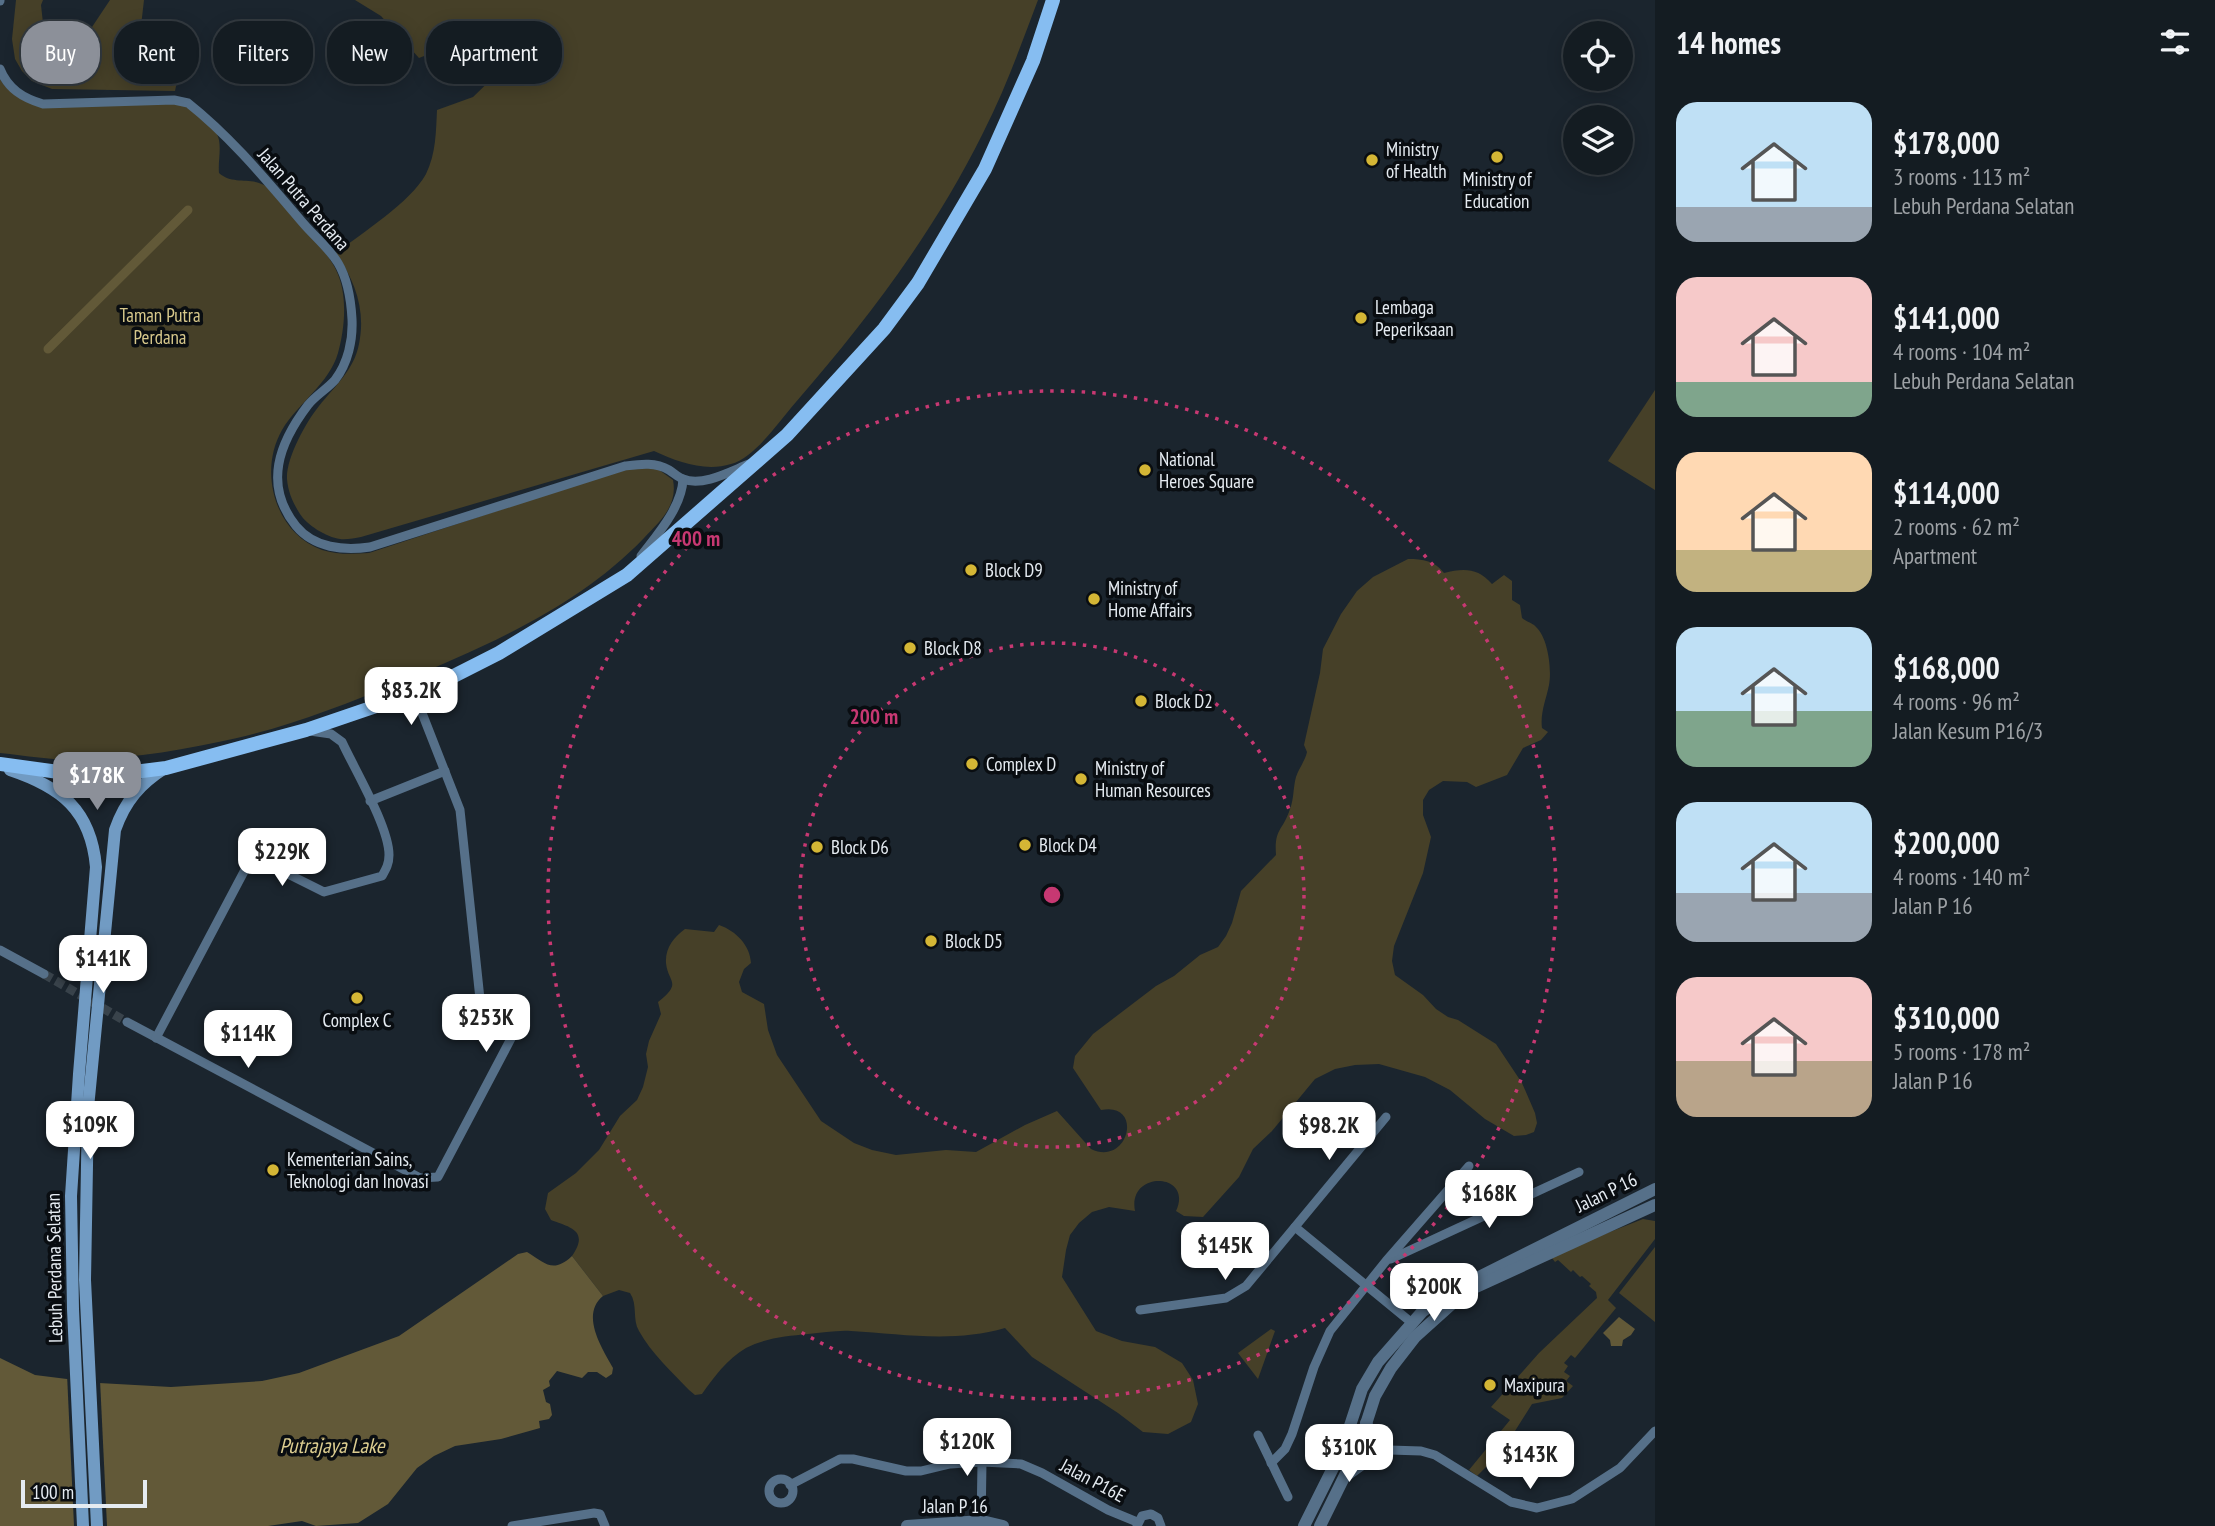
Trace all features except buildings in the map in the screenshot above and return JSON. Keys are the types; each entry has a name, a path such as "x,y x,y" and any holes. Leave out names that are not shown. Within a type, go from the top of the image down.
{"main road":[{"path":"0,765 94,775 166,768 306,730 432,687 499,653 627,575 787,435 884,329 918,283 985,169 1033,61 1053,0"},
{"name":"Lebuh Perdana Selatan","path":"0,765 50,785 59,792 79,814 94,848 94,894 71,1196 97,1526"},
{"name":"Lebuh Perdana Selatan","path":"83,1526 80,1310 85,1243 88,1108 115,830 126,803 143,785 166,768"}],"street":[{"name":"Jalan Putra Perdana","path":"0,69 5,81 13,89 23,97 43,104 174,100 188,103 260,173 338,263 348,295 352,341 335,380 309,403 284,442 277,478 279,493 291,520 301,532 314,541 350,550 370,547 625,466 651,464 668,469 683,479"},
{"path":"627,575 669,517 682,488 683,479 704,480 760,459"},
{"path":"127,1023 420,1178 438,1177 515,1031 507,1015 480,999 460,810 422,713 422,702 432,687"},
{"path":"156,1038 248,864 253,860 258,859 324,892 382,876 388,866 389,853 380,820 342,742 331,734 306,730"},
{"path":"370,801 445,771"},
{"path":"0,950 44,974"},
{"path":"1140,1310 1226,1298 1246,1286 1386,1117"},
{"path":"1271,1463 1284,1449 1292,1434 1314,1367 1330,1331 1386,1261 1469,1166"},
{"path":"1386,1261 1579,1172"},
{"name":"Jalan P 16","path":"1320,1526 1358,1449 1375,1396 1391,1368 1415,1337 1465,1292 1632,1215 1652,1202"},
{"name":"Jalan P 16","path":"1304,1526 1342,1450 1362,1389 1378,1362 1430,1306 1451,1291 1652,1202"},
{"path":"1295,1227 1412,1323"},
{"path":"1358,1449 1354,1437 1362,1389"},
{"path":"1366,1423 1373,1440 1386,1451"},
{"path":"1321,1495 1348,1456 1358,1449 1422,1451 1435,1455 1511,1502 1537,1508 1572,1499 1620,1468 1655,1432"},
{"path":"1258,1435 1288,1497"},
{"path":"1345,1477 1368,1459 1386,1451"},
{"name":"Jalan P16E","path":"790,1485 840,1459 853,1459 906,1471 982,1462 1021,1464 1137,1524 1143,1516 1151,1514 1158,1518 1161,1526"},
{"path":"981,1524 982,1462"},
{"path":"519,1525 600,1514 605,1526"},
{"name":"Jalan P 16","path":"907,1526 1003,1526"}],"green space":[{"path":"16,0 43,0 43,21 21,21 21,69 15,59 12,39"},
{"path":"110,0 144,0 142,21 114,21 114,84 176,84 175,91 52,89 40,84 100,84 100,21 96,21"},
{"path":"355,0 1038,0 991,117 964,170 921,240 849,339 766,438 749,454 731,464 711,467 682,462 654,451 361,537 342,539 323,533 303,518 291,497 287,479 293,451 303,431 348,370 359,344 361,319 357,296 349,274 336,253 385,216 419,185 432,159 437,110 473,97 486,84 562,84 562,21 426,21 426,55 419,58 412,50 412,21 386,21"},
{"name":"Taman Putra Perdana","path":"0,79 10,91 34,104 178,103 190,109 203,118 217,134 220,144 219,173 229,179 258,183 271,190 324,250 340,279 344,300 344,322 338,353 321,384 282,430 272,464 275,499 282,516 306,542 334,553 369,553 627,468 655,467 673,480 673,498 666,512 618,563 560,605 497,639 431,669 319,714 237,738 143,755 74,760 0,753"},
{"path":"1655,390 1655,490 1608,461"},
{"path":"1408,559 1428,562 1444,573 1458,570 1476,572 1492,584 1504,575 1512,581 1512,600 1520,605 1522,618 1540,632 1548,654 1550,678 1542,728 1548,732 1541,740 1523,748 1507,775 1476,787 1467,782 1443,781 1429,790 1423,800 1423,815 1431,837 1423,873 1394,946 1392,961 1395,975 1423,995 1436,1009 1496,1044 1522,1083 1535,1113 1537,1123 1534,1132 1514,1136 1485,1119 1450,1090 1425,1077 1379,1064 1355,1065 1335,1069 1315,1079 1272,1131 1253,1149 1239,1177 1203,1217 1184,1216 1176,1211 1179,1198 1176,1189 1169,1183 1159,1181 1141,1188 1135,1198 1135,1211 1109,1207 1092,1212 1070,1235 1062,1277 1096,1331 1122,1341 1155,1347 1182,1363 1193,1380 1198,1404 1191,1422 1168,1434 1143,1432 1032,1357 1005,1328 986,1333 947,1336 846,1331 776,1338 739,1352 721,1369 702,1394 695,1395 689,1390 644,1339 637,1326 630,1293 619,1290 603,1296 572,1256 579,1240 578,1235 570,1228 551,1220 545,1209 548,1193 576,1173 599,1150 620,1116 637,1100 648,1067 646,1054 649,1041 661,1014 658,1002 672,986 666,958 674,939 685,929 714,932 719,925 741,940 748,950 751,963 744,969 739,982 742,992 764,1004 768,1030 777,1055 821,1121 854,1143 896,1155 946,1150 976,1152 1057,1111 1091,1149 1104,1152 1115,1149 1122,1142 1127,1123 1123,1115 1114,1110 1101,1110 1073,1068 1075,1056 1093,1034 1200,955 1218,947 1226,936 1241,891 1276,855 1278,834 1290,809 1296,777 1307,752 1304,745 1323,649 1341,614 1357,591 1373,577"},
{"path":"1643,1219 1655,1221 1655,1239 1608,1300 1616,1308 1575,1358 1571,1355 1564,1363 1568,1366 1564,1372 1570,1376 1566,1381 1573,1386 1562,1398 1532,1404 1503,1450 1477,1476 1469,1470 1510,1420 1491,1407 1539,1353 1597,1298 1596,1292 1589,1286 1591,1284 1582,1276 1573,1270 1571,1272 1552,1258 1564,1250"},
{"path":"1655,1247 1655,1322 1619,1293"},
{"path":"1271,1329 1275,1331 1258,1379 1238,1353"}],"water":[{"name":"Putrajaya Lake","path":"527,1252 554,1266 572,1256 603,1296 596,1304 593,1322 595,1332 613,1368 612,1374 606,1378 597,1372 588,1372 582,1378 557,1371 549,1381 550,1386 543,1390 552,1415 549,1419 539,1421 540,1428 501,1439 455,1446 434,1456 417,1468 388,1504 358,1523 316,1526 302,1521 268,1526 0,1526 0,1358 35,1375 99,1383 171,1387 262,1381 299,1373 399,1336 518,1254"},
{"path":"1619,1317 1635,1329 1623,1340 1622,1346 1611,1346 1610,1340 1603,1333"}],"pier":[{"path":"67,1374 100,1380 107,1526 74,1526"}],"waterway":[{"path":"48,349 188,210"}],"tunnel":[{"path":"44,974 127,1022"}],"place":[{"name":"Ministry of Education","path":"1497,157"},
{"name":"Ministry of Health","path":"1372,160"},
{"name":"Lembaga Peperiksaan","path":"1361,318"},
{"name":"National Heroes Square","path":"1145,470"},
{"name":"Block D9","path":"971,570"},
{"name":"Ministry of Home Affairs","path":"1094,599"},
{"name":"Block D8","path":"910,648"},
{"name":"Block D2","path":"1141,701"},
{"name":"Complex D","path":"972,764"},
{"name":"Ministry of Human Resources","path":"1081,779"},
{"name":"Block D4","path":"1025,845"},
{"name":"Block D6","path":"817,847"},
{"name":"Block D5","path":"931,941"},
{"name":"Complex C","path":"357,998"},
{"name":"Kementerian Sains, Teknologi dan Inovasi","path":"273,1170"},
{"name":"Maxipura","path":"1490,1385"}]}
